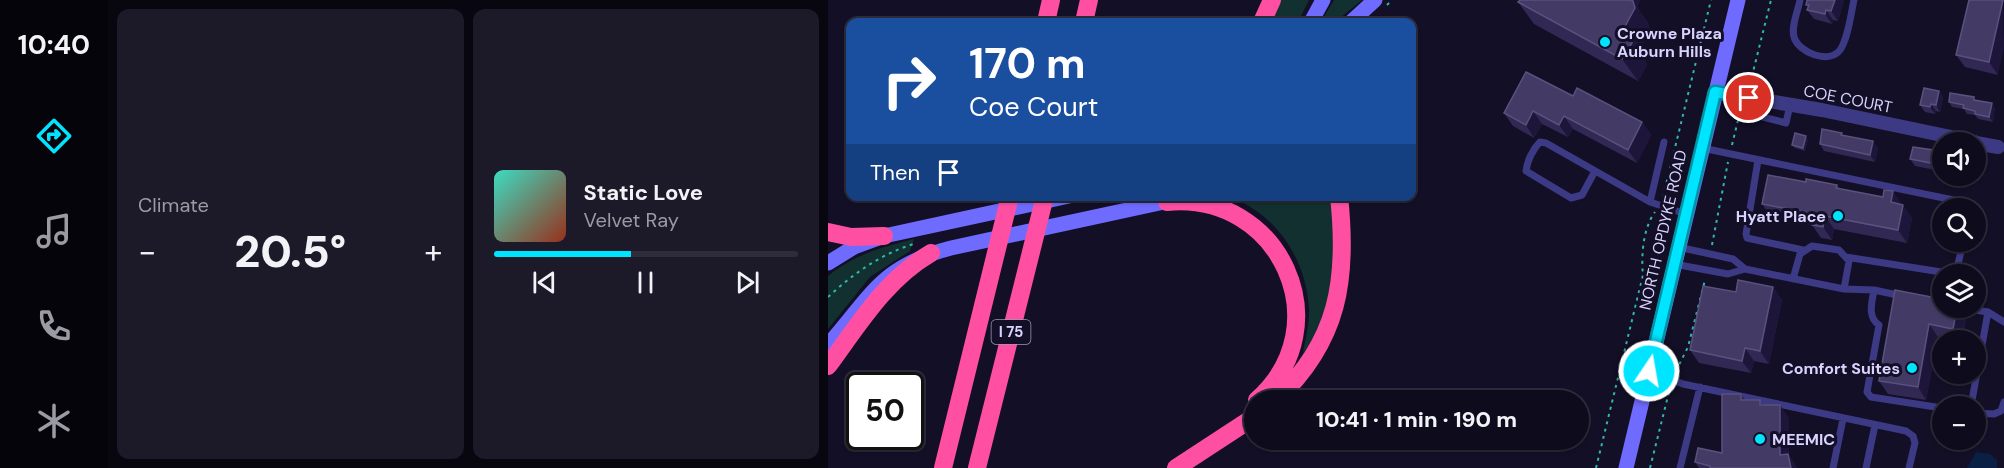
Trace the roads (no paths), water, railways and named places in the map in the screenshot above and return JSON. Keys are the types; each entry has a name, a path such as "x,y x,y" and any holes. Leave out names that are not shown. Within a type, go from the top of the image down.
{"highway":[{"path":"1047,18 1051,0"},
{"path":"1085,18 1089,0"},
{"path":"1264,18 1272,0"},
{"name":"I 75","path":"943,468 1009,201"},
{"name":"I 75","path":"977,468 1044,201"},
{"path":"1194,201 1208,203 1245,219 1269,241 1291,281 1295,308 1293,334 1282,368 1266,390"},
{"path":"1286,390 1312,358 1325,333 1334,308 1341,281 1343,252 1339,201"},
{"path":"828,232 850,237 884,236"},
{"path":"828,366 887,287 928,247"},
{"path":"1197,453 1244,412"},
{"path":"1176,468 1244,423"}],"main road":[{"path":"1313,18 1323,0"},
{"path":"1355,18 1375,0"},
{"name":"NORTH OPDYKE ROAD","path":"1626,468 1738,0"},
{"path":"828,263 854,247 884,236 1046,201"},
{"path":"828,345 862,301 882,280 928,247 951,248 1166,201"}],"street":[{"name":"COE COURT","path":"1715,92 1932,134"},
{"name":"COE COURT","path":"1986,145 2001,148"}],"lane":[{"path":"1800,0 1793,32 1794,40 1800,47 1819,56 1827,57 1840,51 1854,0"},
{"path":"1748,98 1748,108 1751,114 1786,123 1790,105"},
{"path":"1595,171 1582,195 1571,198 1526,171 1526,166 1536,146 1540,142 1546,143 1650,202 1686,214"},
{"path":"1650,202 1664,142"},
{"path":"1701,148 1943,198"},
{"path":"1758,160 1747,238 1803,250"},
{"path":"1793,279 1803,250 1812,246 1839,250 1846,257 1850,266 1844,289"},
{"path":"1678,247 1733,259 1745,269 1844,289 1874,290 1909,297"},
{"path":"1846,257 1954,274 1961,252"},
{"path":"1674,264 1728,274 1745,269"},
{"path":"1874,290 1871,313 1874,322 1879,325 1889,324"},
{"path":"1896,304 1898,295"},
{"path":"1973,396 1988,312 2004,322"},
{"path":"1879,325 1867,392 1871,397 1932,406"},
{"path":"1649,371 1700,387 1906,431 1913,436 1915,443 1909,468"},
{"path":"1680,468 1700,387"},
{"path":"1986,414 2001,411 2004,402"},
{"path":"1833,468 1843,418"},
{"path":"1866,468 1875,425"}],"water":[{"path":"1976,452 1990,454 1997,460 1997,468 1967,468"}],"place":[{"name":"Crowne Plaza Auburn Hills","path":"1605,42"},
{"name":"Hyatt Place","path":"1838,216"},
{"name":"Comfort Suites","path":"1912,368"},
{"name":"MEEMIC","path":"1760,439"}]}
